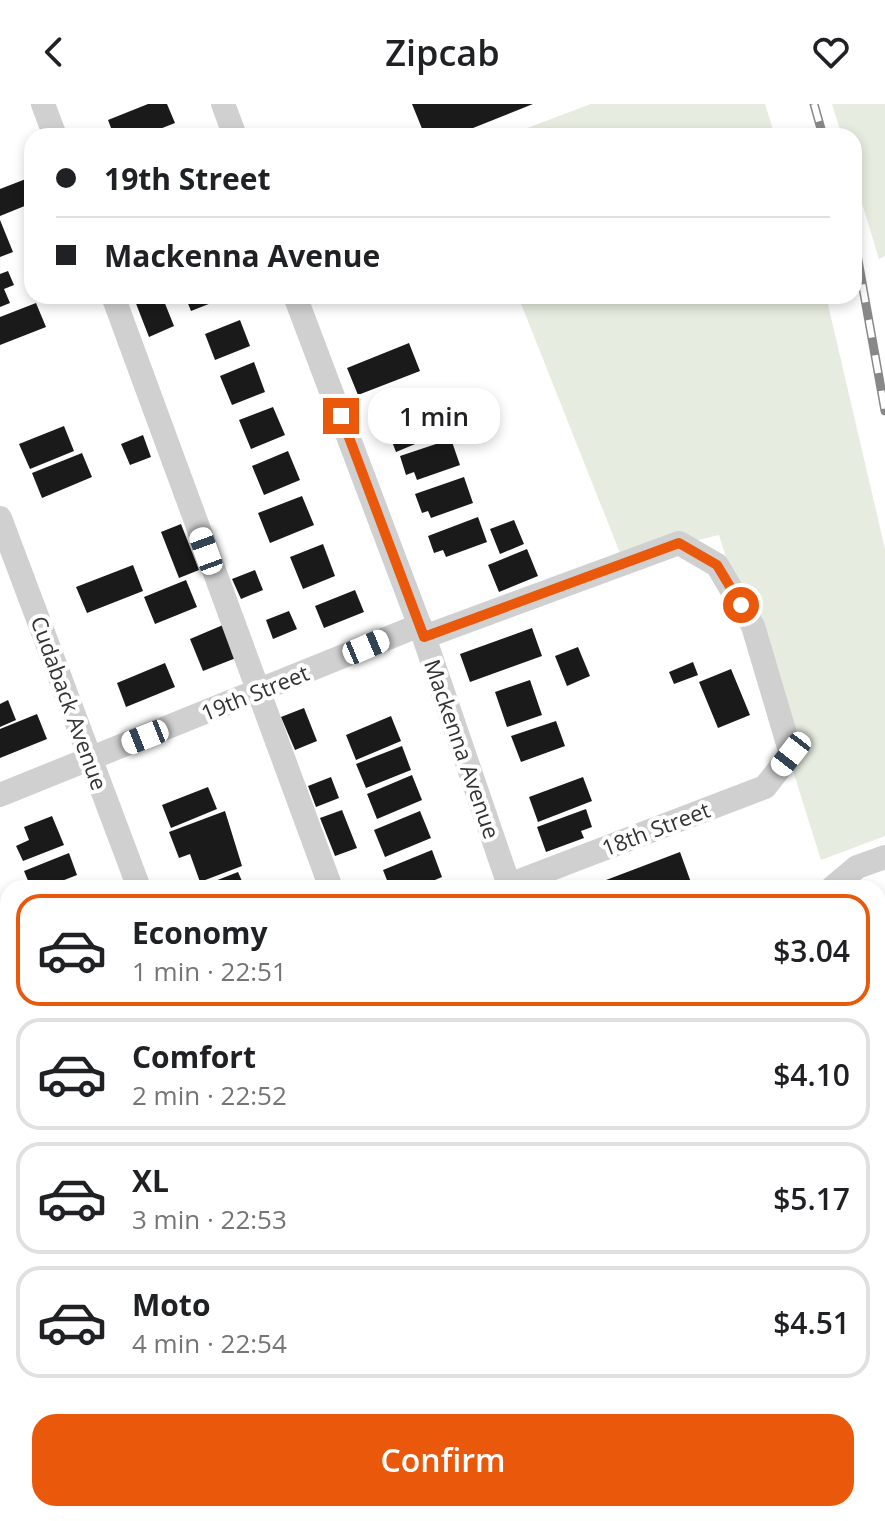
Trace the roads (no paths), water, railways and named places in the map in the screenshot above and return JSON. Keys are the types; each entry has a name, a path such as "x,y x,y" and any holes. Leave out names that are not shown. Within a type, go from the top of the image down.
{"street":[{"path":"43,104 52,128"},
{"path":"223,104 232,128"},
{"path":"116,304 328,880"},
{"name":"Mackenna Avenue","path":"298,304 422,631 508,880"},
{"name":"Cudaback Avenue","path":"0,518 136,880"},
{"name":"19th Street","path":"0,795 258,692 422,631 679,543 717,565 753,626 791,754"},
{"name":"18th Street","path":"528,880 765,787 791,754"},
{"path":"842,880 857,867 885,857"}],"railway":[{"path":"814,104 821,128"},
{"path":"862,283 885,411"}]}
